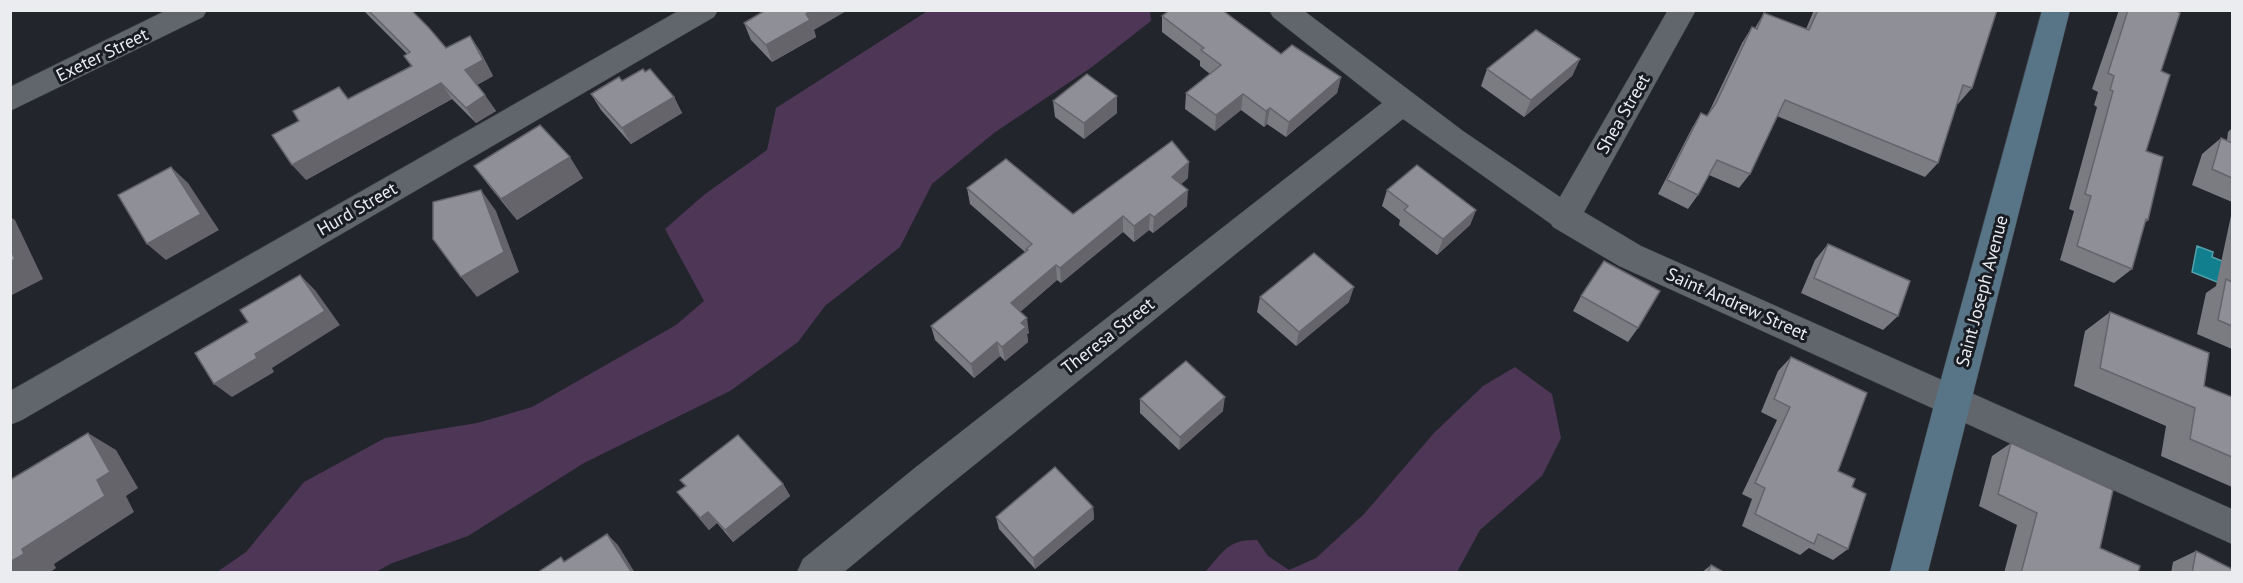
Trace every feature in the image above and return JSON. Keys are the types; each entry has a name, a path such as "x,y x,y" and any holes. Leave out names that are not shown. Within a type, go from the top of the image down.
{"street":[{"name":"Exeter Street","path":"10,100 193,10"},
{"name":"Hurd Street","path":"10,409 704,10"},
{"name":"Saint Andrew Street","path":"1283,10 1402,103 1564,218 1630,256 2232,526"},
{"name":"Shea Street","path":"1564,218 1682,10"},
{"name":"Saint Joseph Avenue","path":"1910,573 1952,401 2056,10"},
{"name":"Theresa Street","path":"816,573 928,478 1402,103"}],"shaded area":[{"path":"929,10 1150,10 1151,21 1092,67 994,133 932,184 900,247 825,306 798,342 730,391 584,463 468,536 390,564 376,572 217,572 246,552 304,482 385,438 477,423 532,407 676,325 704,301 665,229 705,194 767,150 776,108"},
{"path":"1515,367 1552,394 1561,438 1542,476 1480,530 1457,572 1205,572 1227,548 1247,540 1257,540 1268,556 1289,570 1316,558 1364,514 1434,433 1483,386"}],"water":[{"path":"2197,246 2213,252 2212,257 2232,265 2232,288 2192,272"}],"building":[{"path":"368,10 411,10 446,48 470,36 483,60 465,70 485,95 466,108 441,83 292,165 272,135 299,121 293,111 339,87 348,99 412,66 404,56 410,52"},
{"path":"766,10 812,10 806,14 810,20 766,45 744,23"},
{"path":"1170,10 1222,10 1281,54 1292,45 1341,77 1289,122 1270,108 1266,111 1243,94 1216,115 1186,93 1221,65 1201,50 1204,48 1162,16"},
{"path":"1818,10 1997,10 1972,88 1963,85 1938,163 1785,100 1750,174 1717,160 1698,195 1667,180 1701,113 1707,116 1716,103 1752,27 1757,29 1764,13 1809,30"},
{"path":"2128,10 2175,10 2180,13 2161,71 2170,75 2146,151 2163,157 2148,220 2146,219 2132,269 2077,246 2091,196 2085,194 2113,91 2110,90 2114,76 2108,73"},
{"path":"1536,30 1580,59 1531,100 1487,69"},
{"path":"643,69 645,72 650,69 674,97 622,128 591,94 619,77 622,81"},
{"path":"1087,74 1117,96 1084,123 1053,101"},
{"path":"540,125 570,157 501,199 474,166"},
{"path":"2221,138 2232,143 2232,178 2212,169"},
{"path":"1172,141 1189,162 1172,177 1188,190 1154,217 1150,214 1134,226 1123,216 1060,268 1056,265 1011,303 1027,318 1021,323 1026,327 1002,347 997,342 971,364 931,326 1028,250 1026,249 1032,244 967,188 1006,159 1073,214"},
{"path":"1417,165 1476,210 1443,239 1404,210 1408,206 1387,190"},
{"path":"171,167 201,214 147,244 118,195"},
{"path":"481,190 504,252 461,277 433,239 433,202"},
{"path":"1828,244 1910,281 1898,316 1814,278"},
{"path":"10,249 15,259 10,262"},
{"path":"1314,253 1354,287 1299,332 1260,297"},
{"path":"1604,261 1660,291 1638,328 1581,296"},
{"path":"300,275 325,311 255,354 257,358 214,384 195,353 248,322 240,310"},
{"path":"2226,279 2232,282 2232,326 2218,320"},
{"path":"2110,312 2209,353 2204,386 2232,397 2232,457 2190,439 2195,408 2100,368"},
{"path":"1791,357 1867,393 1838,471 1855,479 1852,487 1866,494 1848,549 1818,534 1814,544 1755,514 1765,488 1755,483 1790,407 1774,399"},
{"path":"1186,361 1225,397 1180,437 1140,399"},
{"path":"88,433 110,472 97,480 105,496 22,549 24,554 10,562 10,480"},
{"path":"738,435 783,484 725,530 708,512 700,518 677,492 686,486 680,480"},
{"path":"2011,443 2113,490 2100,548 2140,566 2138,573 2021,573 2037,513 1998,494"},
{"path":"1055,467 1093,507 1033,558 996,517"},
{"path":"607,534 632,573 537,573 561,557 564,562"},
{"path":"2196,551 2232,569 2232,573 2192,573"},
{"path":"1711,565 1725,573 1708,573"}]}
